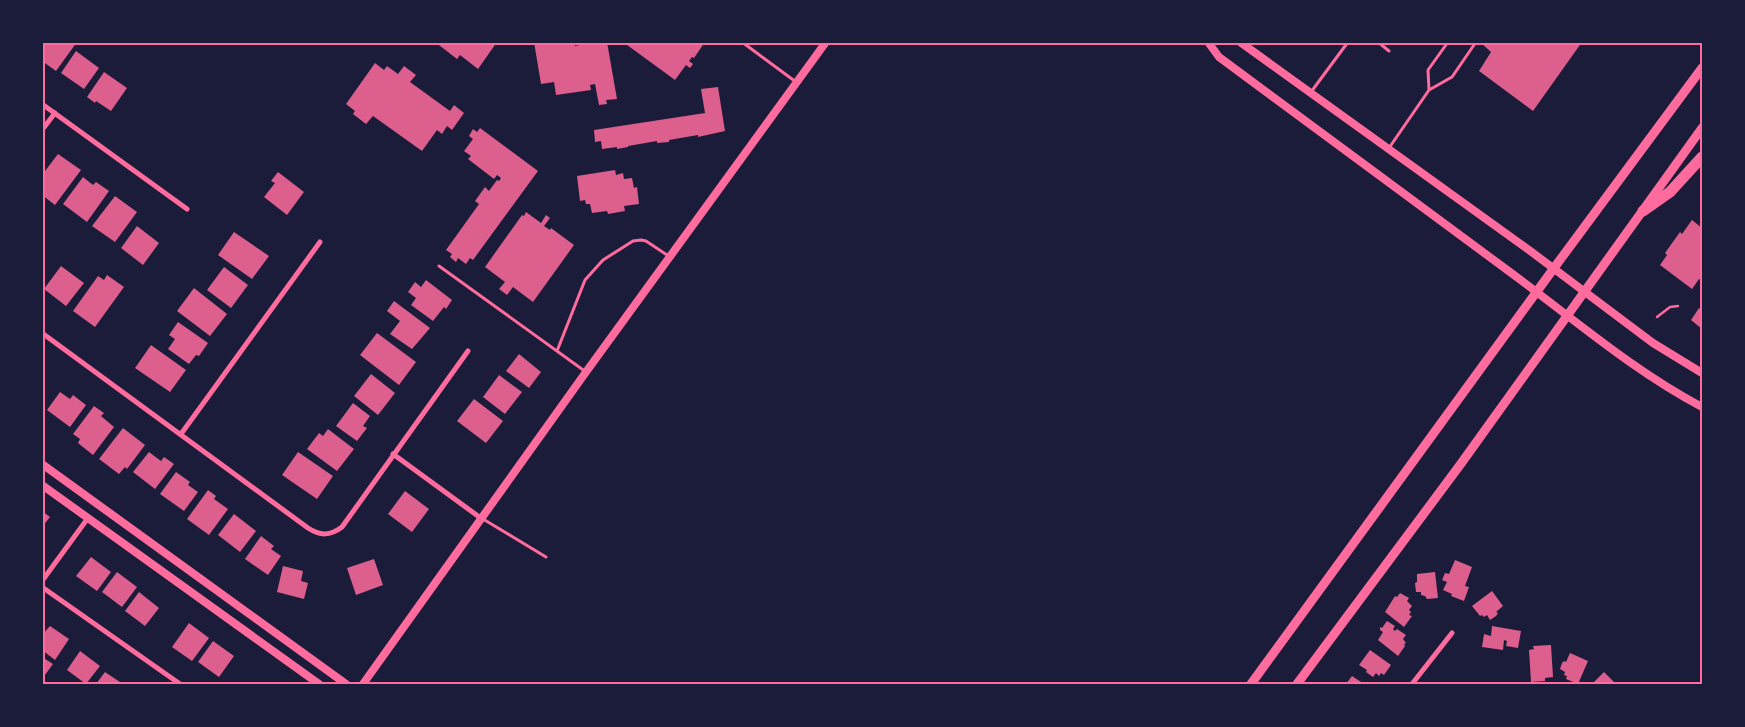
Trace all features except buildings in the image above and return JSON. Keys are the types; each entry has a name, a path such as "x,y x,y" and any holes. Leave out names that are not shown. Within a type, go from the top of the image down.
{"highway":[{"path":"1643,211 1670,192 1702,157"}],"main road":[{"path":"1251,684 1702,68"},
{"path":"1297,684 1454,473 1702,128"}],"street":[{"path":"363,684 586,372 826,42"},
{"path":"1208,42 1219,58 1537,292 1636,368 1658,383 1702,407"},
{"path":"1240,42 1554,268 1653,343 1702,373"},
{"path":"42,104 188,209"},
{"path":"42,130 55,113"},
{"path":"181,434 320,242"},
{"path":"42,333 315,532 324,535 334,533 342,527 468,351"},
{"path":"393,454 482,519"},
{"path":"42,464 346,684"},
{"path":"42,485 319,684"},
{"path":"42,581 88,518"},
{"path":"42,587 180,684"},
{"path":"1412,684 1452,633"}],"lane":[{"path":"742,42 796,82"},
{"path":"1311,93 1348,42"},
{"path":"1378,42 1389,50"},
{"path":"1429,90 1428,70 1448,42"},
{"path":"1389,149 1429,90 1452,77 1476,42"},
{"path":"557,351 585,280 603,260 633,240 646,241 670,257"},
{"path":"439,266 586,372"},
{"path":"482,519 546,557"}],"path":[{"path":"1657,317 1670,307 1678,306"}]}
